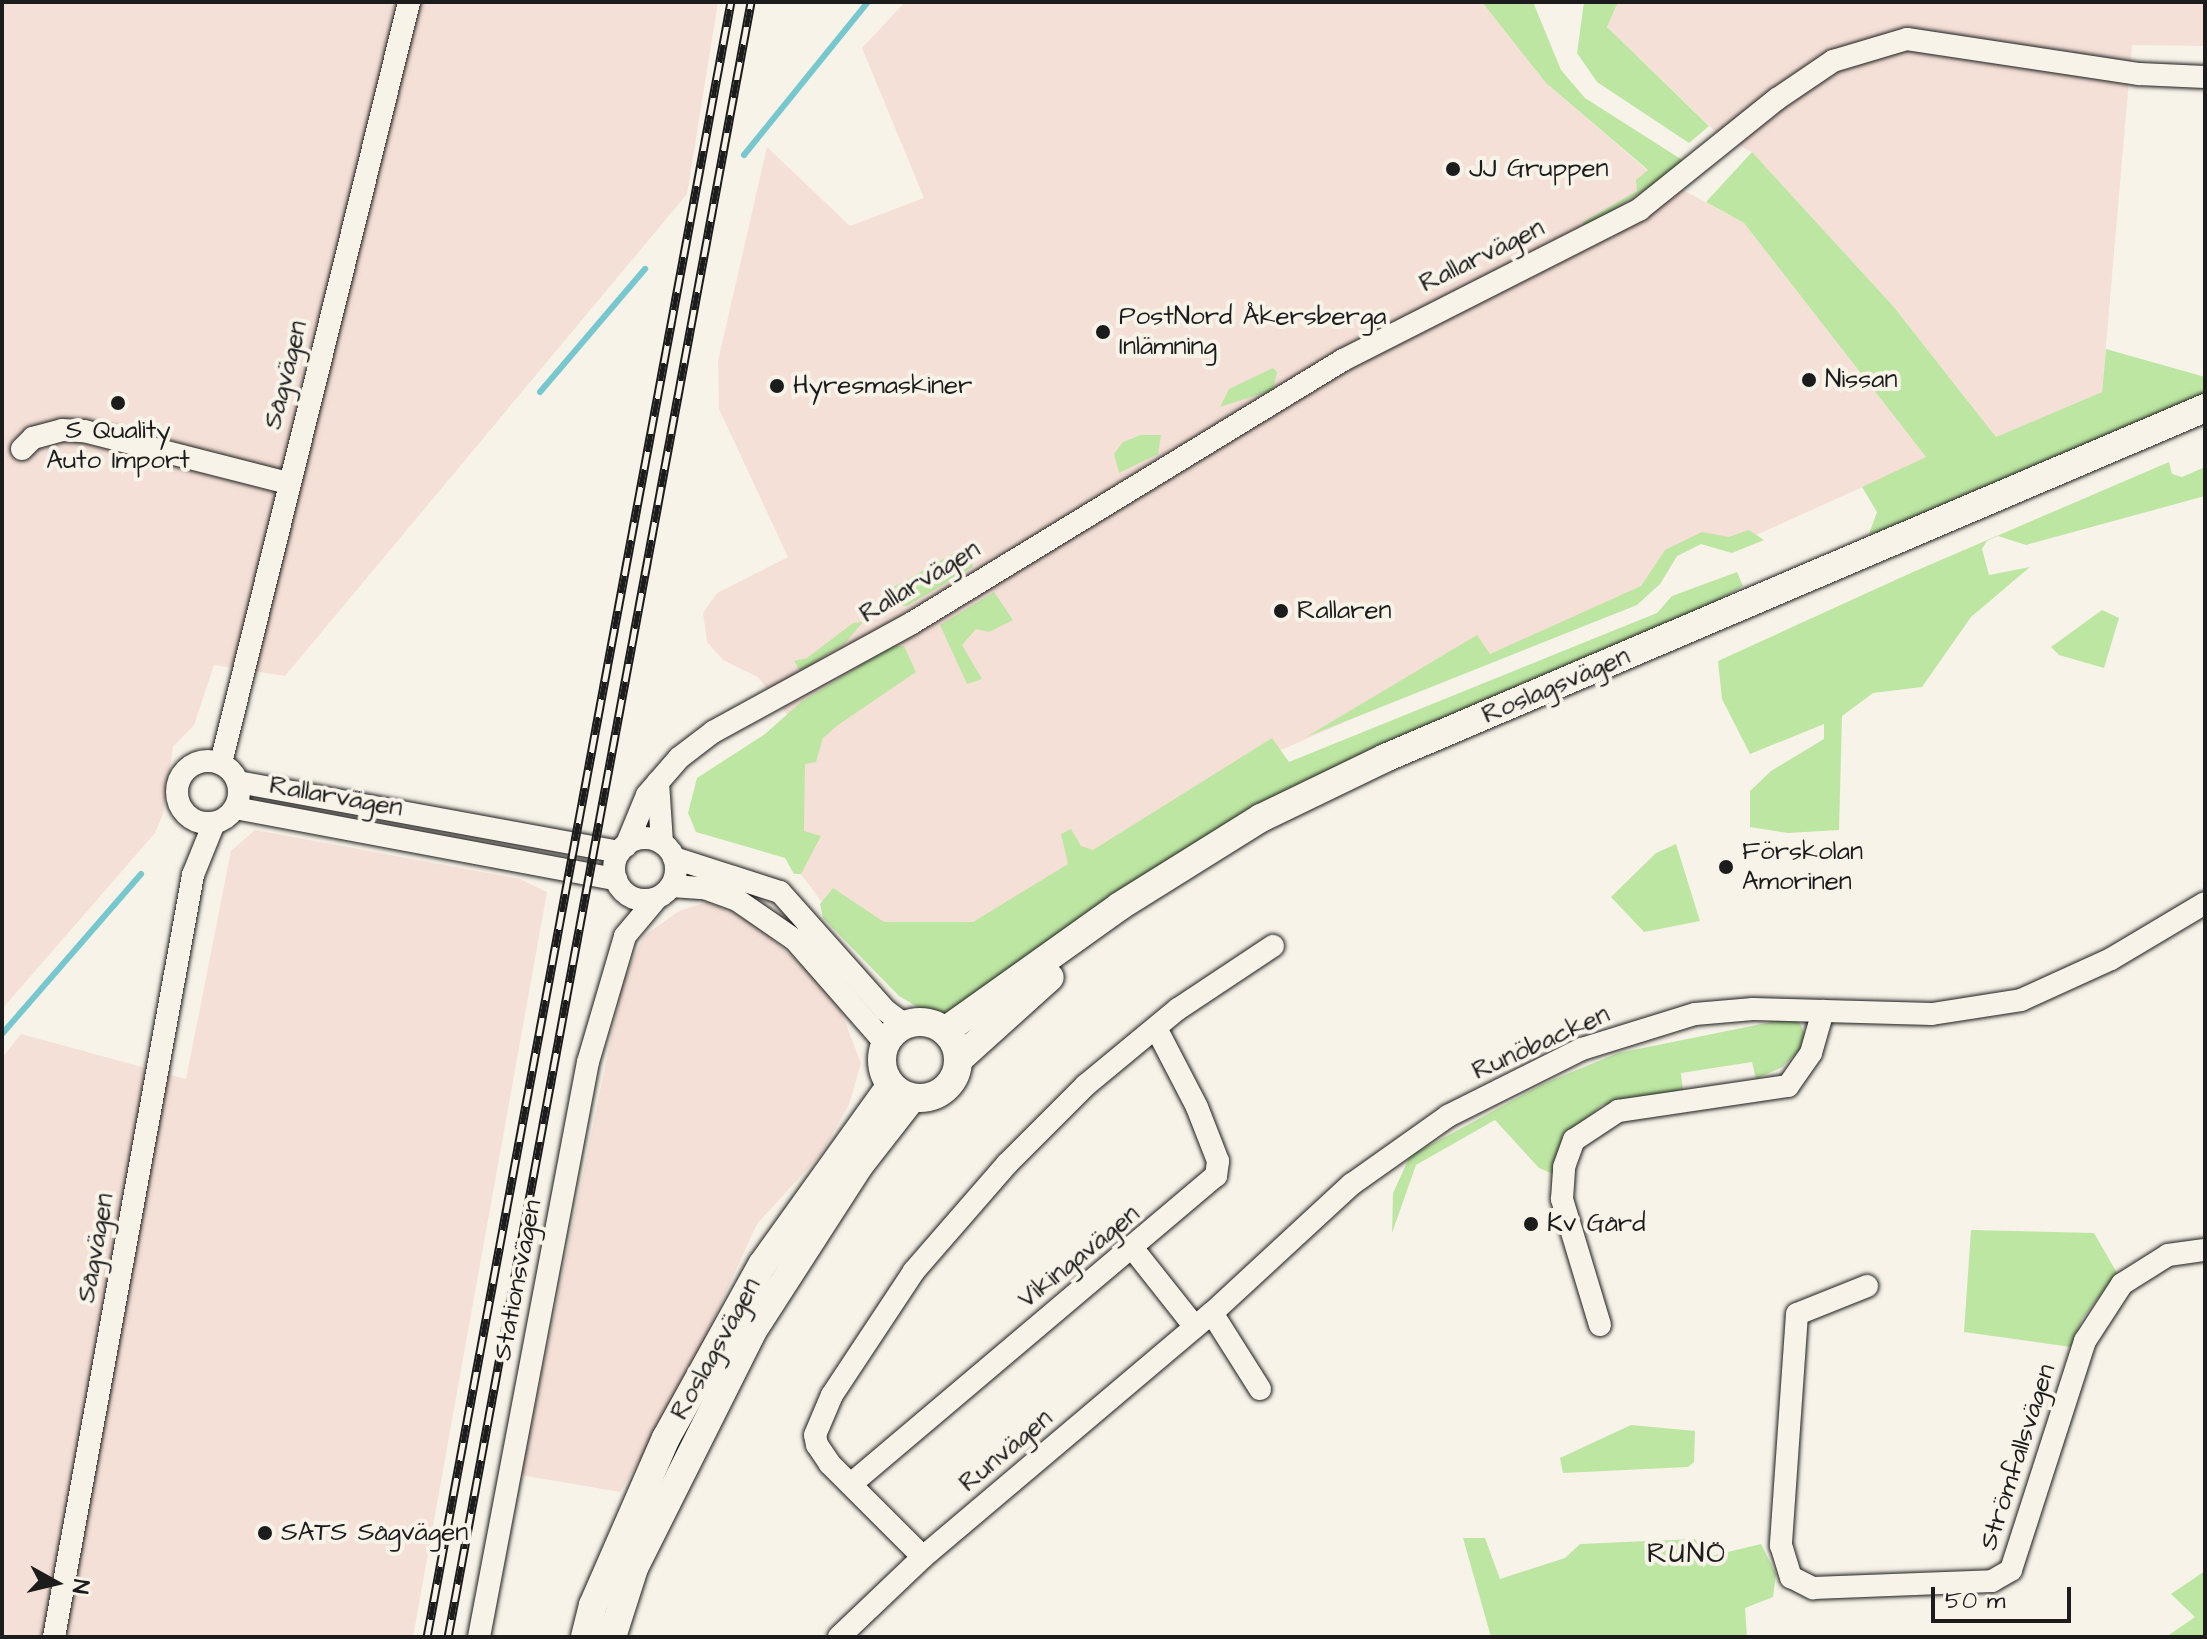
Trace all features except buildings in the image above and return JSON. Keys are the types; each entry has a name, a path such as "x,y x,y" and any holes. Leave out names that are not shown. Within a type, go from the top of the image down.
{"main road":[{"name":"Roslagsvägen","path":"945,1031 1120,906 1261,818 1385,758 2205,408"},
{"name":"Roslagsvägen","path":"959,1059 1057,971 1201,869 1331,799 2205,427"},
{"path":"919,1022 945,1031 959,1059 949,1086 932,1097 902,1091 884,1072 896,1035 919,1022"},
{"name":"Roslagsvägen","path":"585,1637 593,1605 666,1438 740,1305 789,1224 902,1091"},
{"name":"Roslagsvägen","path":"612,1637 634,1568 752,1332 859,1166 902,1091"}],"street":[{"name":"Sågvägen","path":"221,763 409,2"},
{"name":"Rallarvägen","path":"238,782 623,849 638,810 658,781 713,732 912,623 1343,360 1640,209 1777,99 1833,61 1907,39 2139,74 2205,77"},
{"path":"22,449 33,438 62,430 84,431 288,483"},
{"path":"195,762 221,763 238,782 235,808 214,823 188,816 177,802 181,774 195,762"},
{"path":"658,781 668,850 664,892"},
{"name":"Rallarvägen","path":"235,808 618,882"},
{"name":"Sågvägen","path":"188,816 194,870"},
{"name":"Sågvägen","path":"54,1637 194,870 214,823"},
{"path":"643,838 780,892 885,1010 896,1035 795,940 737,900 704,888 664,892 637,899 618,882 623,849 643,838"},
{"name":"Stationsvägen","path":"479,1637 588,1062 625,936 618,882"},
{"name":"Stationsvägen","path":"625,936 664,892"},
{"name":"Runöbacken","path":"1285,1243 1352,1184 1448,1116 1582,1049 1695,1014 1823,1011 1932,1014 2021,1000 2111,959 2205,903"},
{"path":"923,1557 830,1464 815,1435 832,1395 914,1271 1007,1164 1086,1085 1156,1028 1273,946"},
{"path":"1600,1325 1562,1199 1564,1167 1574,1140 1618,1111 1788,1086 1811,1053 1823,1011"},
{"name":"Vikingavägen","path":"851,1484 1134,1250 1216,1176 1218,1161 1156,1028"},
{"name":"Runvägen","path":"839,1637 923,1557 1203,1320 1285,1243"},
{"path":"1134,1250 1203,1320 1260,1389"},
{"name":"Strömfallsvägen","path":"1867,1286 1797,1314 1781,1545 1791,1577 1813,1588 1992,1581 2011,1570 2085,1341 2122,1284 2168,1255 2205,1250"}],"shaded area":[{"path":"2,2 718,2 687,194 285,676 214,665 194,725 173,747 163,814 155,833 2,1009"},
{"path":"905,2 1482,2 1546,83 1648,171 1744,223 1927,458 1723,550 1701,544 1677,556 1660,584 1240,768 899,976 821,901 780,846 789,717 758,677 723,660 707,642 703,613 717,593 788,557 719,409 718,361 767,147 850,226 924,198 862,48"},
{"path":"1618,2 2205,2 2205,46 2132,45 2102,392 1996,437 1893,306 1752,152 1719,135 1607,27"},
{"path":"255,830 520,879 547,892 413,1637 2,1637 2,1058 21,1034 186,1079 231,851"},
{"path":"707,902 752,921 835,996 861,1063 849,1105 820,1155 757,1224 679,1394 620,1492 521,1475 623,980 644,936 679,911"}],"green space":[{"path":"1482,2 1533,2 1561,70 1585,98 1687,163 1585,228 1583,222 1637,191 1636,180 1648,170 1546,83"},
{"path":"1584,2 1618,2 1607,27 1709,126 1689,143 1597,82 1577,53"},
{"path":"1752,152 1893,306 1996,437 2102,392 2106,349 2205,377 2205,399 1903,530 1869,534 1877,512 1862,487 1926,457 1744,223 1706,202"},
{"path":"1273,368 1277,372 1273,390 1220,407 1229,389"},
{"path":"1141,435 1161,435 1158,454 1119,473 1114,454 1123,442"},
{"path":"2169,462 2172,474 2182,477 2205,467 2205,496 2026,545 1998,536 1987,541 1982,549 1989,575 2030,567 1971,617 1922,687 1873,693 1842,716 1839,830 1788,833 1750,827 1750,791 1771,771 1824,739 1824,724 1750,754 1722,699 1718,661 1913,572"},
{"path":"1749,530 1764,540 1732,553 1701,544 1677,556 1660,584 1637,605 1306,737 1477,635 1490,654 1641,586 1665,550 1702,532 1729,537"},
{"path":"970,544 973,567 907,606 890,604 890,589"},
{"path":"1737,572 1743,586 1671,627 1220,830 1110,896 940,1020 899,996 823,918 820,904 833,888 884,922 973,922 1068,864 1061,834 1071,829 1081,846 1093,850 1272,738 1289,762 1657,613 1672,596"},
{"path":"994,592 1013,620 989,632 976,629 962,645 982,679 967,684 940,625"},
{"path":"2102,610 2119,618 2104,668 2059,655 2051,647"},
{"path":"863,622 844,644 800,671 794,661 807,658 853,623"},
{"path":"892,646 904,646 916,672 838,725 823,738 816,762 805,764 804,831 821,836 801,874 794,874 785,858 696,832 688,813 697,778 765,734 801,702"},
{"path":"1676,844 1700,921 1644,932 1611,897 1656,853"},
{"path":"1786,1019 1800,1023 1808,1042 1782,1067 1756,1079 1752,1062 1681,1073 1683,1091 1602,1105 1575,1129 1553,1174 1539,1168 1495,1120 1416,1165 1392,1233 1393,1193 1410,1156 1543,1084 1618,1053"},
{"path":"1971,1230 2094,1233 2117,1273 2082,1319 2071,1347 1964,1332"},
{"path":"1631,1425 1695,1431 1694,1462 1688,1467 1563,1473 1560,1458"},
{"path":"1463,1538 1485,1538 1500,1579 1565,1558 1580,1544 1695,1539 1707,1557 1761,1544 1776,1574 1773,1597 1745,1608 1747,1637 1491,1637"},
{"path":"2205,1571 2205,1637 2166,1637 2195,1617 2171,1594"}],"waterway":[{"path":"744,155 868,2"},
{"path":"540,392 645,269"},
{"path":"2,1034 141,874"}],"railway":[{"path":"427,1637 731,2"},
{"path":"448,1637 751,2"}],"place":[{"name":"JJ Gruppen","path":"1453,169"},
{"name":"PostNord Åkersberga Inlämning","path":"1103,332"},
{"name":"Nissan","path":"1809,380"},
{"name":"Hyresmaskiner","path":"777,386"},
{"name":"S Quality Auto Import","path":"118,403"},
{"name":"Rallaren","path":"1281,611"},
{"name":"Förskolan Amorinen","path":"1726,867"},
{"name":"Kv Gård","path":"1531,1224"},
{"name":"SATS Sågvägen","path":"265,1533"}],"district":[{"name":"RUNÖ","path":"1687,1554"}]}
